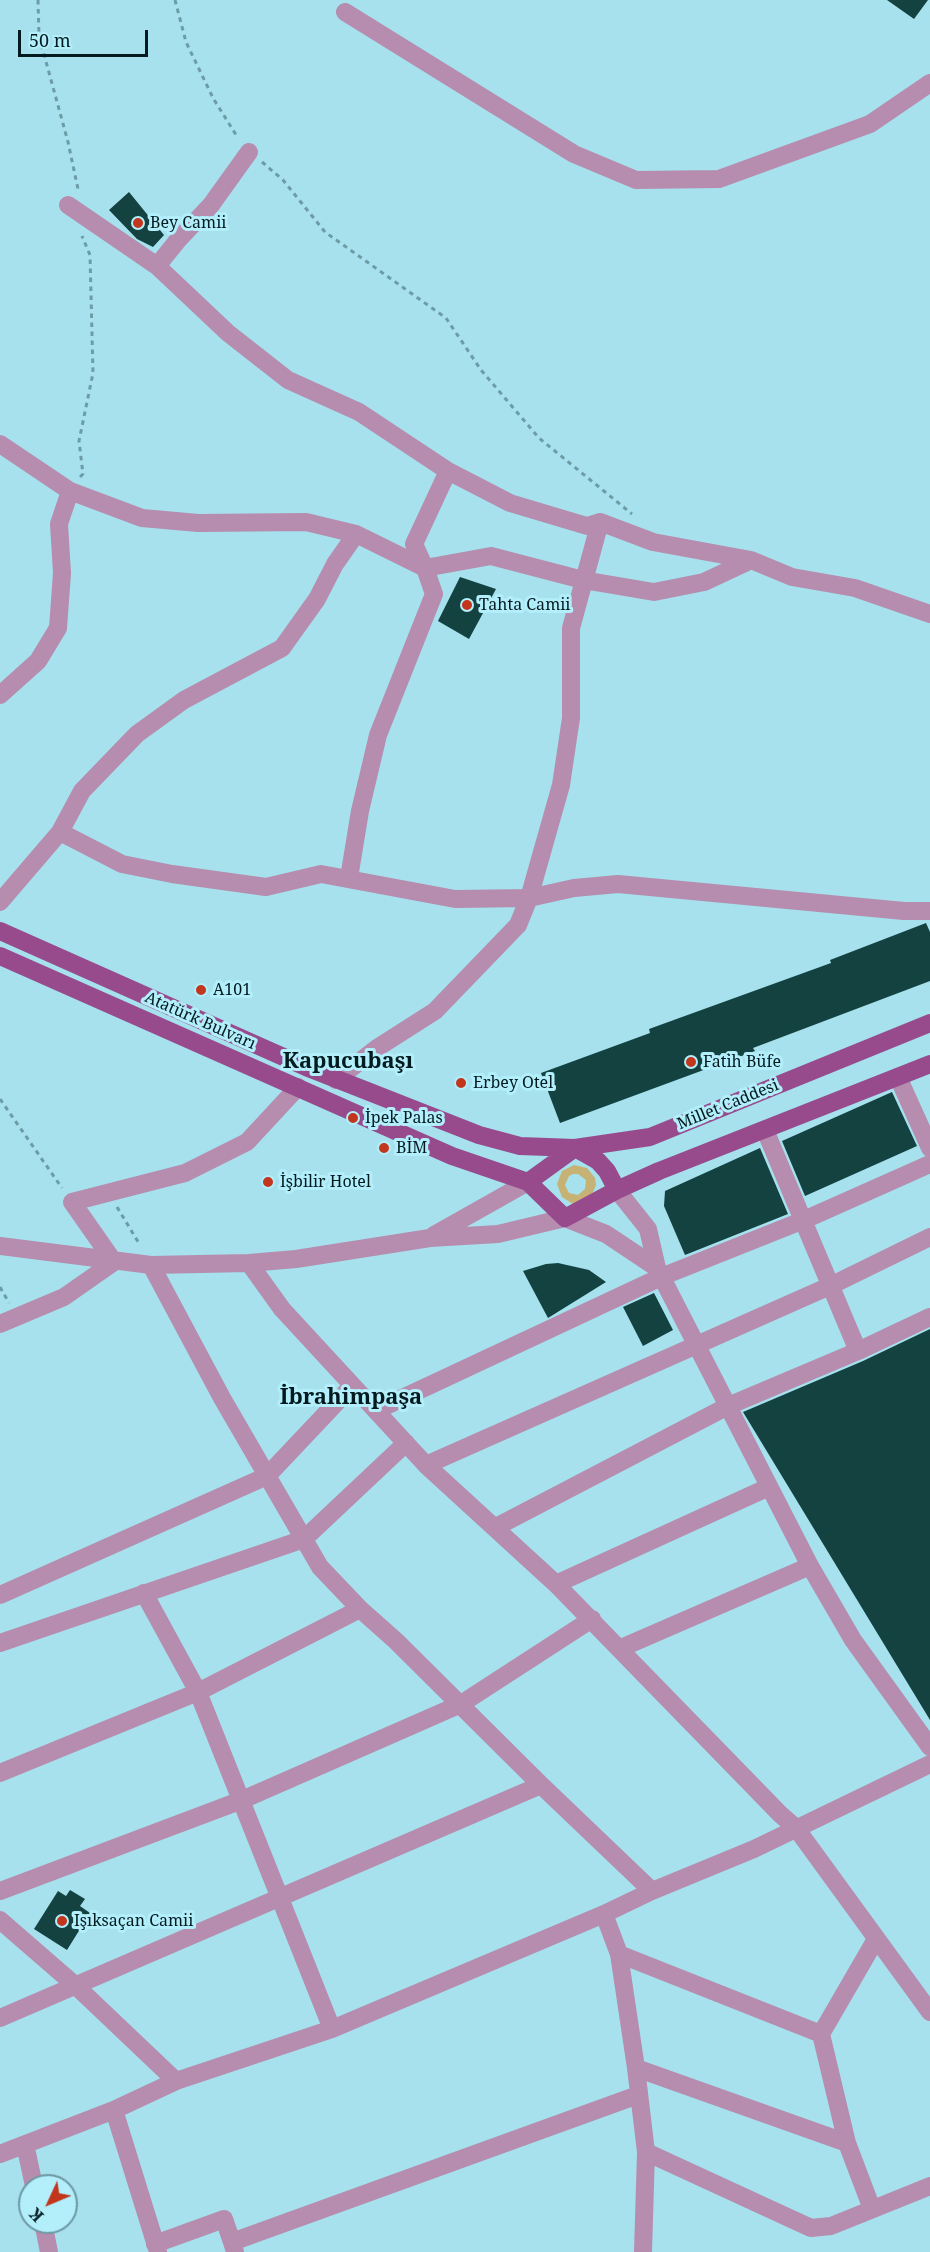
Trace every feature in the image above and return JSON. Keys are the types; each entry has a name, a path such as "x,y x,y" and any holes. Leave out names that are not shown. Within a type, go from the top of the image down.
{"main road":[{"name":"Atatürk Bulvarı","path":"0,931 336,1080 479,1135 520,1146 575,1148"},
{"name":"Atatürk Bulvarı","path":"0,956 452,1156 528,1182"},
{"name":"Millet Caddesi","path":"528,1182 575,1148 650,1137 930,1023"},
{"path":"528,1182 565,1218 659,1171 930,1064"},
{"path":"575,1148 598,1161 607,1171 617,1190"}],"street":[{"path":"345,12 573,154 636,180 719,179 870,124 930,83"},
{"path":"157,266 211,205 249,152"},
{"path":"68,205 157,266 228,333 288,380 359,412 448,471 510,503 587,526 600,522 653,542 751,560 792,578 855,588 930,614"},
{"path":"0,444 70,491 142,518 198,523 306,522 356,534 425,568 491,556 583,580 654,592 704,582 751,560"},
{"path":"349,878 360,812 378,735 434,594 414,544 448,471"},
{"path":"0,695 38,661 58,628 62,573 59,524 70,491"},
{"path":"336,1080 377,1048 435,1011 518,925 529,898 561,785 571,718 571,628 600,522"},
{"path":"0,902 60,832 82,791 137,734 184,700 282,648 317,599 335,564 356,534"},
{"path":"60,832 122,864 172,874 266,887 321,874 455,899 529,898 574,888 618,884 904,911 930,910"},
{"path":"898,1077 930,1149"},
{"path":"114,1262 72,1202 185,1173 246,1142 298,1087"},
{"path":"765,1130 858,1351"},
{"path":"377,1410 659,1272 804,1220 930,1164"},
{"path":"430,1238 528,1182"},
{"path":"617,1190 648,1229 659,1272 810,1566 853,1640 930,1747"},
{"path":"0,1246 151,1265 249,1263 296,1259 430,1238 498,1234 565,1218 606,1234 659,1272"},
{"path":"426,1465 832,1285 930,1237"},
{"path":"0,1324 64,1297 114,1262"},
{"path":"249,1263 282,1310 426,1465 496,1527 592,1619 796,1828 930,2012"},
{"path":"151,1265 222,1398 320,1567 360,1609 396,1641 652,1891"},
{"path":"496,1527 728,1406 858,1351 930,1317"},
{"path":"0,1595 267,1476 352,1386"},
{"path":"0,1643 304,1539 406,1443"},
{"path":"556,1584 769,1487"},
{"path":"621,1648 810,1566"},
{"path":"144,1593 198,1692 332,2029"},
{"path":"0,1773 198,1692 360,1609"},
{"path":"0,1891 242,1800 461,1704 592,1619"},
{"path":"0,2154 114,2110 176,2081 332,2029 754,1849 930,1764"},
{"path":"0,2018 541,1785"},
{"path":"604,1914 619,1954 636,2068 646,2152 643,2252 650,2252"},
{"path":"0,1920 76,1986 176,2081"},
{"path":"872,2209 847,2142 821,2034 876,1939"},
{"path":"619,1954 821,2034"},
{"path":"636,2068 847,2142"},
{"path":"114,2110 157,2248 224,2219 234,2247 638,2095"},
{"path":"25,2144 31,2174"},
{"path":"646,2152 811,2229 831,2226 930,2186"},
{"path":"45,2234 49,2252"}],"path":[{"path":"38,0 39,36 78,189 68,205"},
{"path":"175,0 186,42 213,98 249,152 283,180 325,232 446,318 482,370 539,438 634,516"},
{"path":"70,491 83,474 79,441 93,373 90,255 81,235"},
{"path":"0,1099 72,1202"},
{"path":"109,1193 151,1265"}],"shaded area":[{"path":"574,1165 587,1168 595,1178 596,1185 591,1197 573,1204 562,1197 557,1184 562,1171","holes":["578,1174 586,1180 585,1189 578,1195 569,1193 565,1185 569,1176"]}],"building":[{"path":"887,0 928,0 914,19"},
{"name":"Bey Camii","path":"129,192 164,235 153,247 137,239 109,210"},
{"name":"Tahta Camii","path":"460,577 496,589 469,639 438,621"},
{"path":"926,923 930,932 930,981 753,1048 755,1051 560,1123 541,1073 650,1033 649,1029 831,963 830,960"},
{"path":"892,1092 917,1146 805,1196 782,1141"},
{"path":"760,1148 788,1214 685,1255 664,1206 665,1191"},
{"path":"558,1263 589,1270 606,1282 548,1318 523,1271"},
{"path":"654,1293 673,1330 643,1346 623,1307"},
{"path":"930,1329 930,1720 743,1412 863,1361"},
{"name":"Işıksaçan Camii","path":"70,1890 85,1899 80,1906 90,1913 67,1950 34,1929 58,1891 66,1896"}],"place":[{"name":"Bey Camii","path":"138,223"},
{"name":"Tahta Camii","path":"467,605"},
{"name":"A101","path":"201,990"},
{"name":"Fatih Büfe","path":"691,1062"},
{"name":"Erbey Otel","path":"461,1083"},
{"name":"İpek Palas","path":"353,1118"},
{"name":"BİM","path":"384,1148"},
{"name":"İşbilir Hotel","path":"268,1182"},
{"name":"Işıksaçan Camii","path":"62,1921"}],"district":[{"name":"Kapucubaşı","path":"348,1062"},
{"name":"İbrahimpaşa","path":"351,1398"}]}
